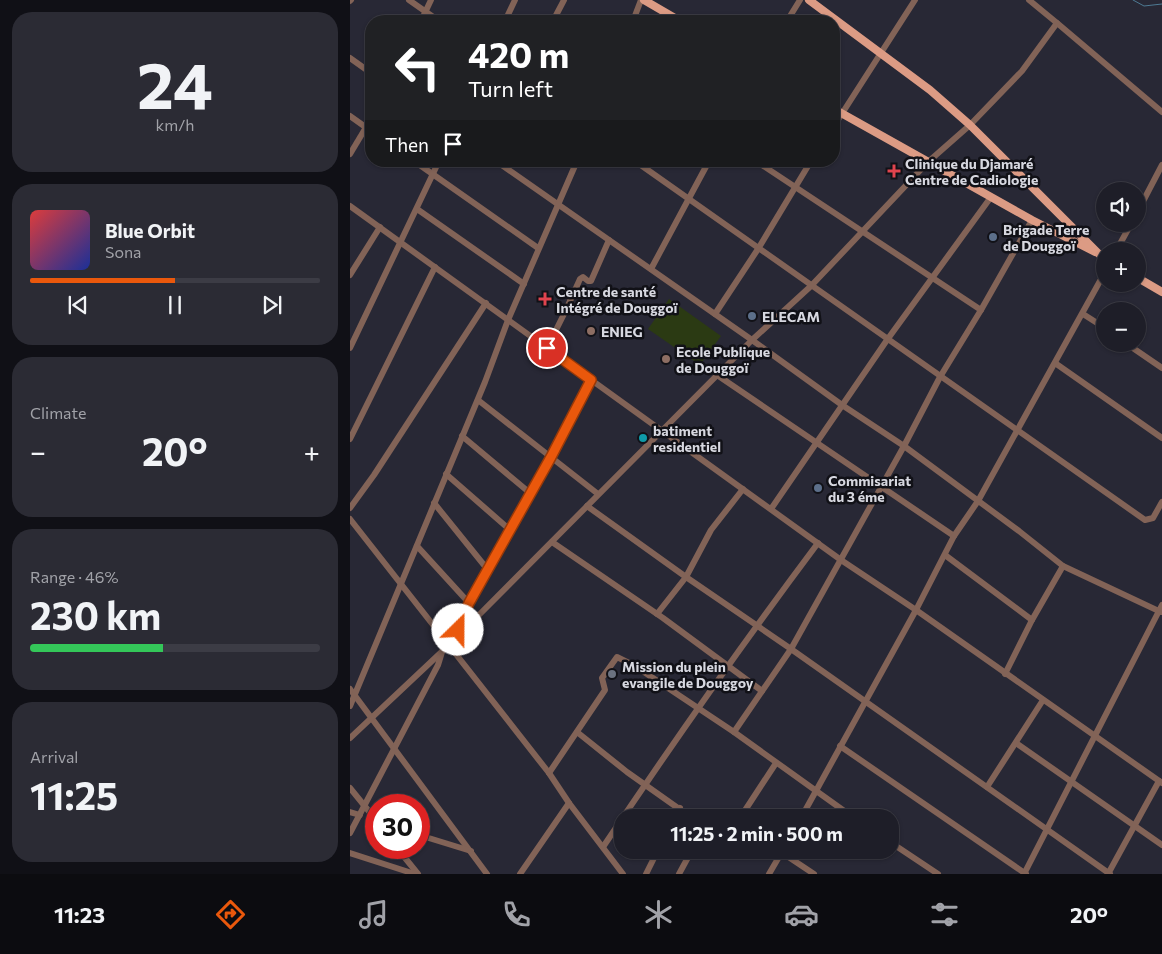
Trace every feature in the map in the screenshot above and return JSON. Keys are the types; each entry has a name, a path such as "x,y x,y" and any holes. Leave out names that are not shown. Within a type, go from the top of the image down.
{"main road":[{"path":"643,0 669,15"},
{"path":"809,0 829,15"},
{"path":"840,23 930,90 970,125 1096,250"},
{"path":"841,114 1096,253"},
{"path":"1146,283 1162,292"}],"street":[{"path":"409,0 430,15"},
{"path":"424,15 431,0"},
{"path":"508,15 515,0"},
{"path":"556,15 564,0"},
{"path":"636,15 643,0"},
{"path":"791,15 800,0"},
{"path":"841,114 915,0"},
{"path":"1029,0 1162,112"},
{"path":"458,630 469,625 752,340 811,286 928,162 970,125 1022,71 1057,23"},
{"path":"350,58 365,68"},
{"path":"350,116 365,126"},
{"path":"350,154 365,134"},
{"path":"1146,196 1162,166"},
{"path":"422,167 538,248"},
{"path":"350,348 436,167"},
{"path":"505,167 842,405 904,446 1063,566 1161,610 1025,874 840,746"},
{"path":"350,706 352,691 402,584 478,400 508,320 574,167"},
{"path":"643,167 1145,520 1153,518 1162,502"},
{"path":"651,269 706,167"},
{"path":"765,167 930,278 981,310"},
{"path":"715,314 758,249 808,167"},
{"path":"771,509 930,278 991,197"},
{"path":"350,206 841,560 916,610 1160,782 1108,874 587,506"},
{"path":"417,209 524,284"},
{"path":"734,732 791,649 904,446 940,377 981,310 1032,220"},
{"path":"350,275 380,227"},
{"path":"547,348 580,279 583,277 588,282 591,281 609,240"},
{"path":"350,439 435,266"},
{"path":"805,809 916,610 954,536 978,501 1096,289"},
{"path":"350,508 374,475 486,304"},
{"path":"1083,314 1096,322"},
{"path":"1139,352 1162,368"},
{"path":"1055,363 1162,438"},
{"path":"717,375 954,536"},
{"path":"350,738 450,644 469,603 551,457 591,380"},
{"path":"478,400 598,494"},
{"path":"462,436 530,493"},
{"path":"446,474 509,529"},
{"path":"657,614 686,577 711,530 743,489"},
{"path":"434,504 488,570"},
{"path":"350,519 450,644 549,773 569,803 623,874"},
{"path":"552,542 657,614 762,691"},
{"path":"603,847 698,708 729,667 756,625 818,543"},
{"path":"417,546 469,603"},
{"path":"945,555 1032,620"},
{"path":"1005,674 1032,620 1063,566"},
{"path":"371,794 438,665 442,652"},
{"path":"549,773 605,690 602,678 617,657 635,666 734,732 841,809"},
{"path":"352,691 487,874"},
{"path":"986,787 1043,700"},
{"path":"577,732 680,808"},
{"path":"1016,743 1162,845"},
{"path":"746,809 776,763"},
{"path":"350,788 365,806 350,833"},
{"path":"520,874 569,803"},
{"path":"350,812 360,814"},
{"path":"430,838 471,851"},
{"path":"899,848 938,874"},
{"path":"350,853 417,874"},
{"path":"406,859 417,874"},
{"path":"646,874 654,859"},
{"path":"680,874 688,859"},
{"path":"769,874 777,859"},
{"path":"793,859 814,874"}],"green space":[{"path":"669,299 721,336 700,365 648,329"}],"waterway":[{"path":"1133,0 1144,6 1162,4"}],"place":[{"name":"Clinique du Djamaré Centre de Cadiologie","path":"894,171"},
{"name":"Brigade Terre de Douggoï","path":"993,237"},
{"name":"Centre de santé Intégré de Douggoï","path":"545,299"},
{"name":"ELECAM","path":"752,316"},
{"name":"ENIEG","path":"591,331"},
{"name":"Ecole Publique de Douggoï","path":"666,359"},
{"name":"batiment residentiel","path":"643,438"},
{"name":"Commisariat du 3 éme","path":"818,488"},
{"name":"Mission du plein evangile de Douggoy","path":"612,674"}],"route":[{"path":"458,630 469,603 551,457 591,380 547,348"}]}
